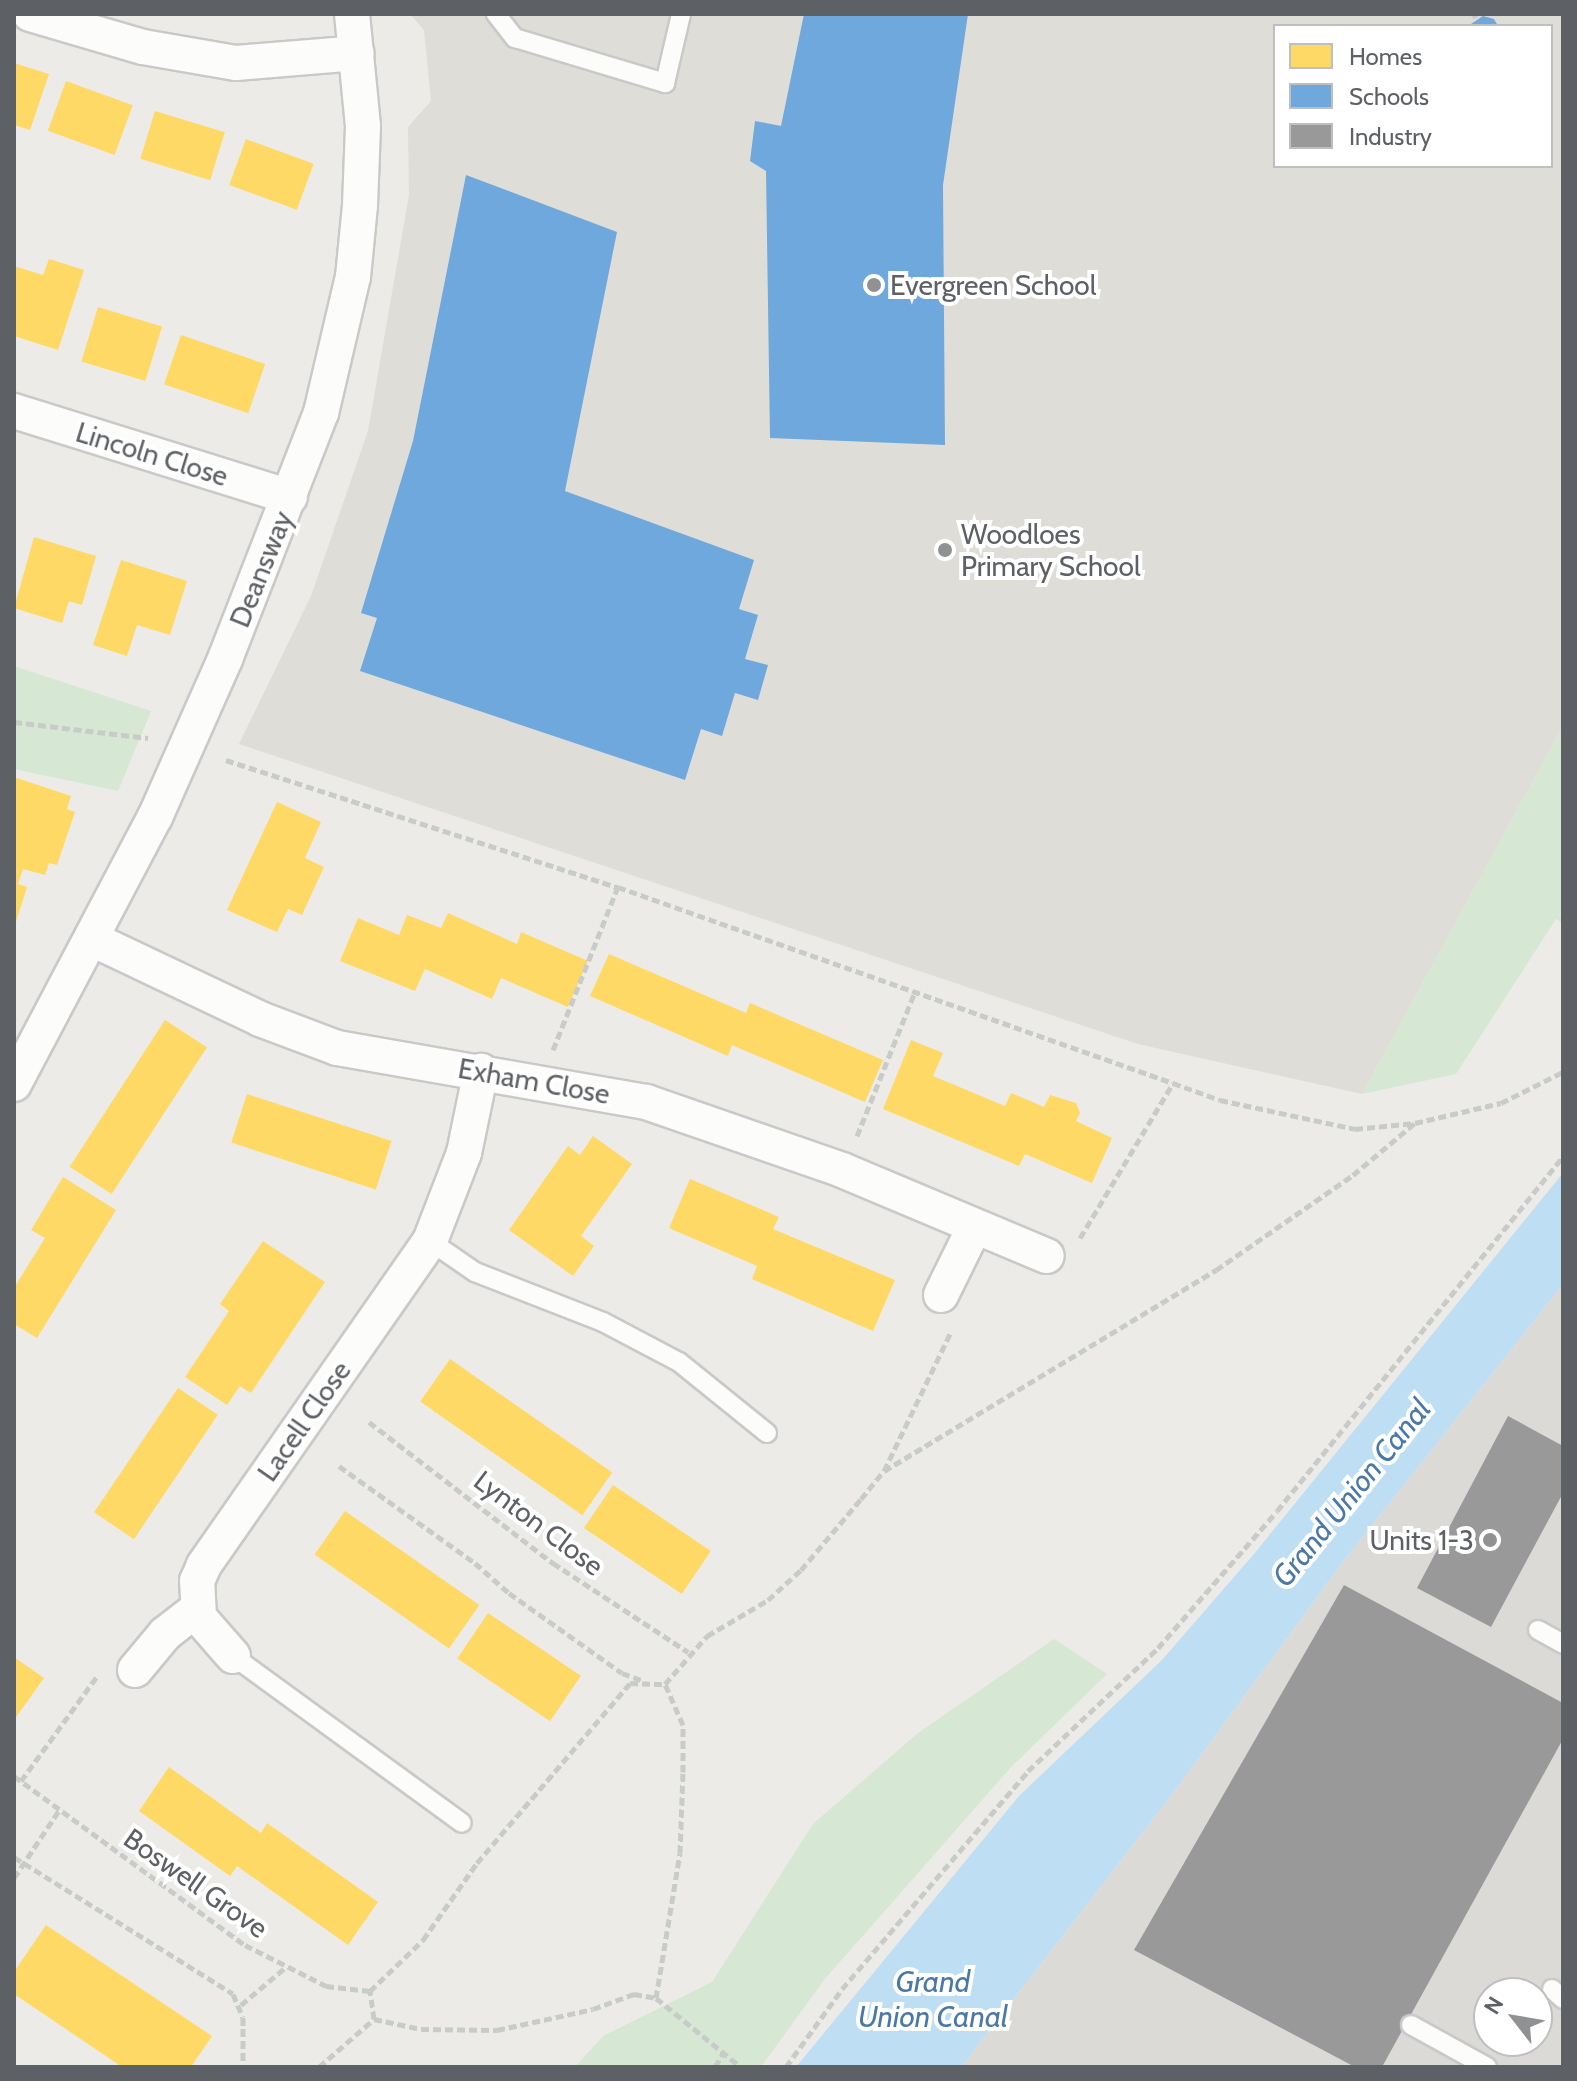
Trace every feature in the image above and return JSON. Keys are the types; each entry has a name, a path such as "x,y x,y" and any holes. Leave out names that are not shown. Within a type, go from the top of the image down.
{"street":[{"path":"30,14 143,47 236,63 357,53"},
{"name":"Deansway","path":"14,1084 94,940 225,659 290,497 330,384 353,277 363,126 352,14"},
{"name":"Lincoln Close","path":"14,411 290,497"},
{"name":"Exham Close","path":"94,940 260,1019 337,1048 540,1081 646,1102 842,1170 974,1228 1057,1247"},
{"name":"Lacell Close","path":"197,1609 197,1581 204,1565 430,1241 464,1153 481,1071"},
{"path":"947,1310 974,1228"},
{"path":"135,1670 165,1634 197,1609 205,1629 233,1656"}],"lane":[{"path":"496,14 515,38 665,83 681,14"},
{"path":"430,1241 475,1272 603,1322 679,1362 767,1433"},
{"path":"1538,1630 1563,1644"},
{"path":"233,1656 462,1823"},
{"path":"1411,2025 1487,2067"}],"path":[{"path":"14,722 154,739"},
{"path":"226,760 618,887 1220,1100 1355,1129 1415,1123 1501,1103 1563,1072"},
{"path":"540,1081 618,887"},
{"path":"842,1170 915,992"},
{"path":"1057,1247 1078,1240 1173,1083"},
{"path":"884,1471 1216,1270 1353,1175 1415,1123"},
{"path":"786,2067 842,1989 1028,1771 1158,1648 1277,1511 1563,1156"},
{"path":"665,1684 688,1652 768,1600 801,1570 884,1471 947,1310"},
{"name":"Lynton Close","path":"369,1422 553,1563 688,1652"},
{"path":"339,1466 622,1673 665,1684"},
{"path":"374,2019 370,1991 423,1940 507,1826 630,1683 641,1680"},
{"path":"656,1998 680,1853 683,1772 683,1725 665,1684"},
{"path":"21,1781 88,1688"},
{"name":"Boswell Grove","path":"14,1776 245,1945 326,1986 370,1991"},
{"path":"14,1878 60,1809"},
{"path":"14,1857 233,1994 241,2005 243,2067"},
{"path":"241,2005 286,1967"},
{"path":"374,2019 421,2029 497,2030 593,2009 634,1994 656,1998 741,2067"},
{"path":"319,2067 374,2019"},
{"path":"715,2067 723,2053"}],"shaded area":[{"name":"Woodloes Primary School","path":"410,14 1563,14 1563,726 1362,1094 1138,1044 239,744 311,596 368,431 409,195 408,127 431,101 424,30"},
{"path":"1563,1284 1563,2067 961,2067 1173,1793 1345,1559"}],"green space":[{"path":"14,666 151,711 118,791 14,769"},
{"path":"1563,726 1563,908 1558,917 1563,911 1563,923 1556,919 1456,1074 1362,1094"},
{"path":"1054,1639 1107,1674 1012,1766 824,1980 761,2067 575,2067 603,2036 712,1982 813,1824 918,1733"}],"water":[{"name":"Grand Union Canal","path":"1563,1173 1563,1284 1345,1559 1173,1793 961,2067 796,2067 1019,1796 1162,1660 1254,1554"}],"building: Homes":[{"path":"14,63 49,74 30,130 14,125"},
{"path":"66,81 133,105 115,155 48,131"},
{"path":"155,111 225,132 210,180 140,159"},
{"path":"246,139 314,164 297,210 229,185"},
{"path":"49,259 84,270 58,350 14,336 14,266 43,275"},
{"path":"98,307 162,327 145,381 81,362"},
{"path":"181,335 265,364 248,413 164,384"},
{"path":"34,537 96,556 82,605 69,601 62,623 14,608"},
{"path":"121,560 187,581 170,635 137,625 127,656 93,645"},
{"path":"14,777 71,796 67,809 75,812 57,865 49,863 45,875 23,869 18,884 27,887 15,925"},
{"path":"277,802 321,822 305,858 324,867 302,915 288,909 277,932 227,910"},
{"path":"448,913 517,944 521,932 588,961 568,1007 501,978 492,999 425,969 415,991 340,961 358,918 399,935 407,915 441,928"},
{"path":"609,954 746,1013 750,1003 883,1060 865,1102 732,1045 728,1056 590,996"},
{"path":"165,1020 207,1047 112,1194 70,1167"},
{"path":"911,1040 943,1053 933,1076 1005,1106 1011,1093 1044,1107 1050,1095 1076,1103 1080,1113 1076,1121 1112,1138 1092,1183 1025,1154 1019,1166 883,1109"},
{"path":"247,1094 392,1141 376,1189 231,1143"},
{"path":"593,1136 632,1164 581,1236 594,1246 573,1276 509,1230 568,1146 580,1155"},
{"path":"63,1177 116,1210 37,1338 14,1324 14,1288 45,1238 31,1230"},
{"path":"690,1179 779,1217 773,1229 895,1280 873,1331 752,1279 757,1266 669,1228"},
{"path":"263,1241 325,1282 251,1393 240,1386 227,1405 185,1377 229,1311 220,1304"},
{"path":"450,1359 612,1473 582,1515 420,1402"},
{"path":"178,1388 218,1415 134,1539 94,1512"},
{"path":"613,1485 711,1551 682,1594 584,1528"},
{"path":"345,1511 479,1605 449,1648 315,1554"},
{"path":"488,1613 581,1676 550,1721 457,1659"},
{"path":"14,1657 44,1678 14,1720"},
{"path":"169,1767 261,1833 267,1823 378,1902 348,1945 237,1866 230,1876 139,1811"},
{"path":"46,1925 212,2036 191,2067 122,2067 14,1994 14,1972"}],"building: Schools":[{"path":"804,14 968,14 943,185 945,445 770,438 766,171 750,161 755,121 781,126"},
{"path":"1483,16 1494,19 1497,24 1471,24"},
{"path":"466,175 617,232 565,491 754,560 739,609 758,615 745,659 768,665 758,700 735,693 722,736 701,729 685,780 360,671 377,618 361,613 413,441"}],"building: Industry":[{"name":"Units 1-3","path":"1508,1416 1563,1446 1563,1493 1491,1627 1417,1588"},
{"path":"1344,1585 1563,1703 1563,1739 1382,2067 1355,2067 1134,1950"}],"place":[{"name":"Evergreen School","path":"874,285"},
{"name":"Woodloes Primary School","path":"945,550"},
{"name":"Units 1-3","path":"1490,1540"}]}
